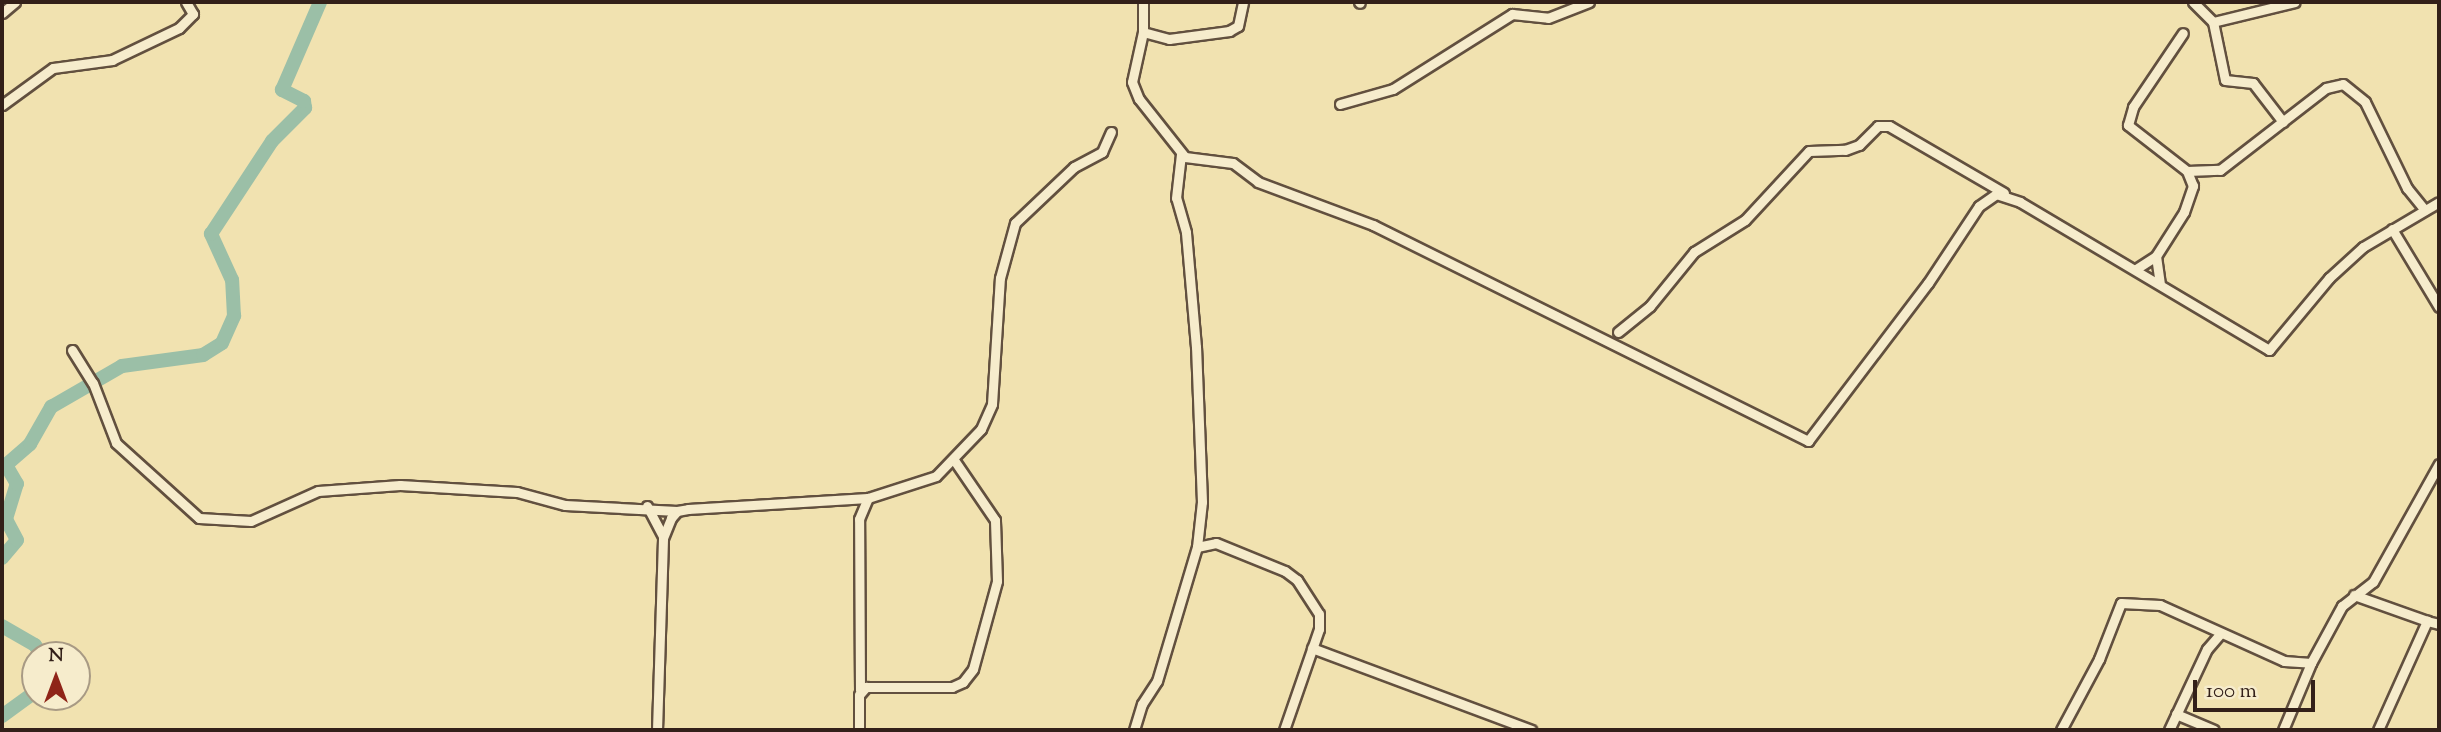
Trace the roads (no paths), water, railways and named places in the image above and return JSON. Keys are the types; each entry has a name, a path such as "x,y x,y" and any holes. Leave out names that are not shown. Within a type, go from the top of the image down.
{"street":[{"path":"2,105 53,68 112,60 178,27 193,14 186,2"},
{"path":"1134,730 1142,704 1157,681 1197,547 1202,484 1186,232 1176,198 1181,154 1135,90 1132,75 1143,32 1143,2"},
{"path":"1143,32 1169,39 1229,32 1238,26 1243,2"},
{"path":"1340,104 1393,89 1512,15 1548,18 1589,2"},
{"path":"2193,2 2213,22 2225,80 2253,83 2283,122"},
{"path":"2213,22 2295,2"},
{"path":"2136,269 2156,256 2190,199 2193,186 2187,171 2128,125 2141,92 2183,33"},
{"path":"2187,171 2220,170 2326,88 2350,85 2365,102 2407,188 2425,210"},
{"path":"1618,332 1650,306 1694,253 1745,220 1809,151 1844,150 1858,145 1878,126 1889,125 2160,283 2269,350 2329,278 2363,247 2439,202"},
{"path":"72,350 93,383 117,443 199,518 250,521 318,491 400,485 517,492 565,505 647,506 677,511 868,498 921,484 954,460 981,429 992,404 1000,278 1015,223 1074,167 1102,152 1111,132"},
{"path":"1181,154 1233,163 1258,182 1373,225 1808,441 1928,284 1979,206 2004,194"},
{"path":"2392,229 2439,307"},
{"path":"2156,256 2160,283"},
{"path":"860,690 870,685 952,687 963,682 973,669 997,581 995,520 954,460"},
{"path":"2283,730 2311,663 2342,606 2373,582 2439,464"},
{"path":"859,730 859,519 868,498"},
{"path":"647,506 660,524 663,538 657,730"},
{"path":"663,538 677,511"},
{"path":"1197,547 1216,543 1297,580 1319,614 1312,648 1284,730"},
{"path":"2373,582 2379,601"},
{"path":"2354,595 2379,601 2439,624"},
{"path":"2062,730 2099,659 2121,603 2160,605 2210,627 2217,636 2284,662 2311,663"},
{"path":"2378,730 2427,621"},
{"path":"2169,730 2217,636"},
{"path":"1312,648 1531,730"},
{"path":"2176,714 2214,730"}],"waterway":[{"path":"2,558 17,540 6,519 17,484 6,465 30,444 51,407 122,366 203,355 222,343 234,316 232,280 211,234 272,141 305,108 304,101 282,90 320,2"},
{"path":"2,626 28,641"},
{"path":"2,716 21,702"}]}
